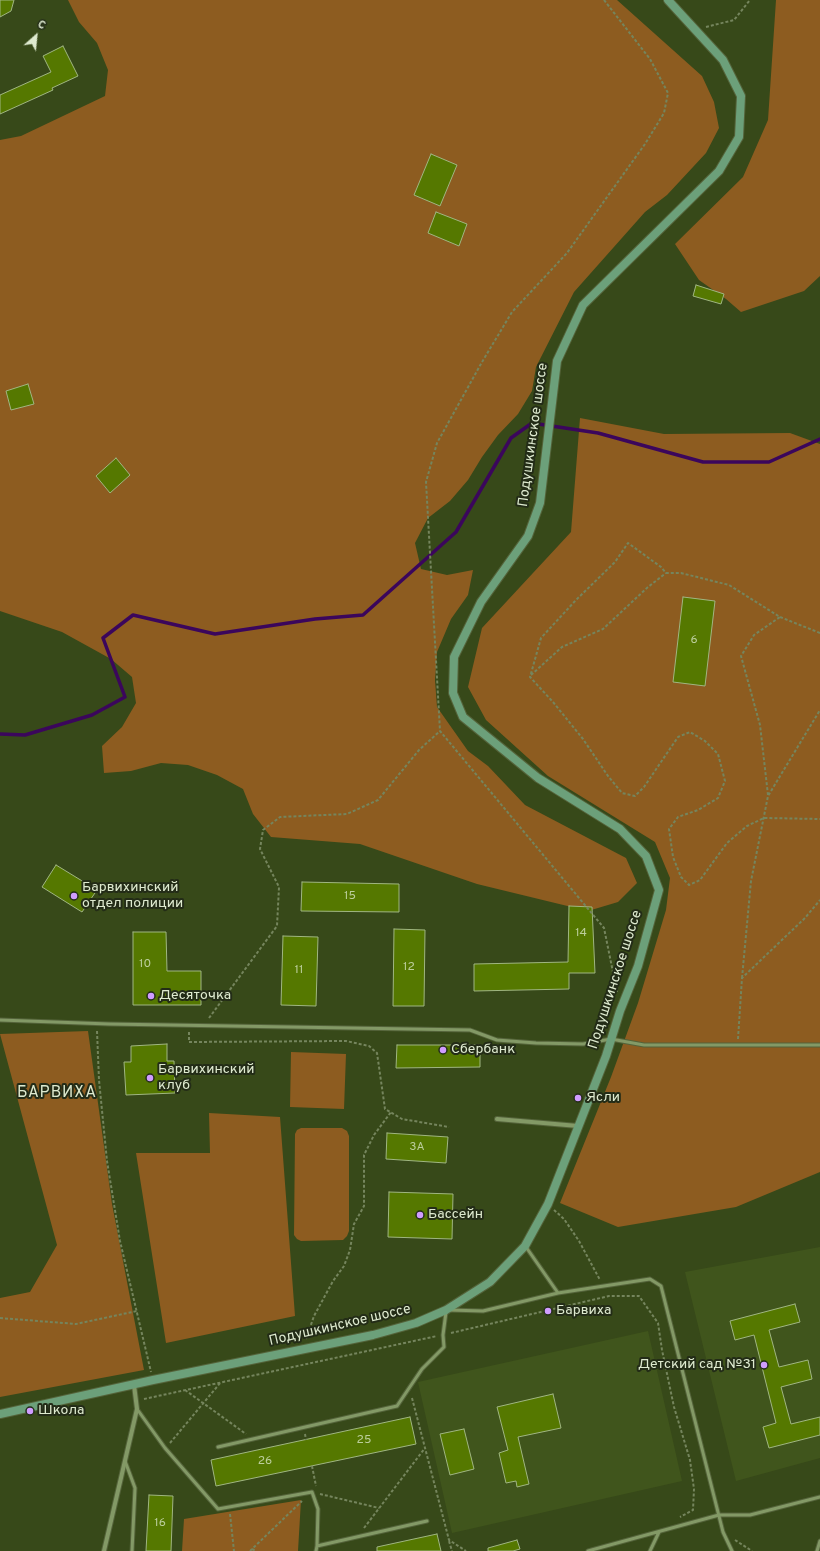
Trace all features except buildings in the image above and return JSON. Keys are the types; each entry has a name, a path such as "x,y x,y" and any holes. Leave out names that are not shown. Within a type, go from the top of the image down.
{"main road":[{"name":"Подушкинское шоссе","path":"0,1414 153,1380 380,1333 416,1323 446,1310 490,1282 526,1246 548,1204 606,1056 620,1011 638,966 659,890 646,856 620,829 538,778 463,717 453,693 454,657 480,602 528,536 540,502 557,361 583,305 719,171 739,137 741,96 723,60 668,0"}],"street":[{"path":"497,1119 578,1126"},
{"path":"104,1551 137,1409 134,1385"}],"lane":[{"path":"0,1020 470,1030 497,1040 536,1043 583,1044 611,1039 644,1045 820,1045"},
{"path":"526,1246 558,1293"},
{"path":"218,1447 397,1406 422,1370 444,1347 443,1335 446,1310 483,1311 558,1293 650,1279 661,1286 723,1532 732,1551"},
{"path":"137,1409 165,1448 218,1509 312,1492 318,1509 316,1551"},
{"path":"125,1460 135,1488 132,1551"},
{"path":"590,1551 719,1515 750,1514 820,1497"},
{"path":"317,1546 427,1521"},
{"path":"650,1551 659,1532"},
{"path":"817,1551 820,1541"}],"path":[{"path":"604,0 650,59 668,94 664,113 645,144 567,253 512,312 457,405 437,443 426,482 440,731 604,928 620,1011"},
{"path":"694,29 734,20 750,0"},
{"path":"530,677 541,638 576,600 615,562 628,543 661,567 666,573"},
{"path":"530,677 562,647 603,629 648,587 666,573 681,573 730,585 780,617 820,633"},
{"path":"738,1044 742,978 751,881 768,796 760,726 741,656 754,635 780,617"},
{"path":"530,677 583,739 608,776 622,793 635,796 644,787 678,737 690,732 705,741 718,754 725,781 718,798 698,810 678,817 669,829 673,857 681,877 689,885 700,880 727,843 747,826 764,818 820,819"},
{"path":"768,796 820,710"},
{"path":"204,1025 277,926 279,888 260,849 263,830 280,817 347,814 378,800 419,750 440,731"},
{"path":"742,978 805,918 820,900"},
{"path":"96,1023 99,1080 107,1161 120,1241 157,1396"},
{"path":"189,1025 189,1042 346,1041 369,1046 377,1053 385,1108 402,1119 449,1127"},
{"path":"303,1349 314,1316 333,1281 344,1266 350,1250 354,1224 364,1206 364,1155 374,1135 391,1112"},
{"path":"548,1204 568,1224 609,1296"},
{"path":"136,1400 443,1335 609,1296 639,1296 658,1323 674,1407 690,1460 694,1489 693,1510 676,1519"},
{"path":"0,1318 76,1324 137,1311"},
{"path":"165,1448 222,1382"},
{"path":"409,1389 452,1551"},
{"path":"185,1390 252,1439"},
{"path":"357,1537 425,1448"},
{"path":"251,1550 312,1492 316,1485 312,1466"},
{"path":"312,1492 379,1508"},
{"path":"229,1507 234,1551"},
{"path":"723,1532 752,1551"},
{"path":"449,1540 466,1551"},
{"path":"251,1550 256,1551"}],"shaded area":[{"path":"68,0 617,0 702,76 714,102 719,128 706,153 667,195 645,212 574,292 536,367 532,391 518,414 498,435 468,480 450,501 428,518 415,543 421,569 447,575 473,570 468,595 451,619 437,652 435,680 437,707 468,751 488,766 525,805 626,858 637,883 618,902 588,911 477,884 360,844 271,837 253,814 243,789 217,775 188,765 161,763 131,771 104,773 102,746 122,727 136,703 132,677 111,659 62,632 0,611 0,140 21,136 105,96 108,70 97,43 79,22"},
{"path":"776,0 820,0 820,276 804,291 741,312 726,299 699,280 675,244 743,177 768,120"},
{"path":"580,418 664,434 790,433 820,444 820,1172 736,1207 618,1227 560,1203 611,1077 638,1003 666,910 670,878 655,842 548,776 486,720 468,687 482,628 571,532"},
{"path":"88,1031 112,1204 144,1370 0,1397 0,1298 30,1292 57,1245 0,1034"},
{"path":"291,1052 346,1054 344,1109 290,1107"},
{"path":"209,1113 280,1117 295,1316 166,1343 136,1153 210,1153"},
{"path":"301,1128 342,1128 347,1131 349,1136 349,1231 343,1240 301,1241 294,1235 295,1134 297,1130"},
{"name":"Детский сад №31","path":"820,1247 820,1458 736,1481 685,1272"},
{"path":"648,1331 682,1481 452,1533 418,1382"},
{"path":"301,1500 298,1551 182,1551 184,1519"}],"waterway":[{"path":"0,734 25,735 92,715 125,697 103,638 133,615 215,634 315,619 363,615 456,532 511,438 532,423 598,433 703,462 769,462 820,439"}],"place":[{"name":"Барвихинский отдел полиции","path":"74,896"},
{"name":"Десяточка","path":"151,996"},
{"name":"Сбербанк","path":"443,1050"},
{"name":"Барвихинский клуб","path":"150,1078"},
{"name":"Ясли","path":"578,1098"},
{"name":"Бассейн","path":"420,1215"},
{"name":"Барвиха","path":"548,1311"},
{"name":"Детский сад №31","path":"764,1365"},
{"name":"Школа","path":"30,1411"}],"district":[{"name":"БАРВИХА","path":"57,1094"}]}
